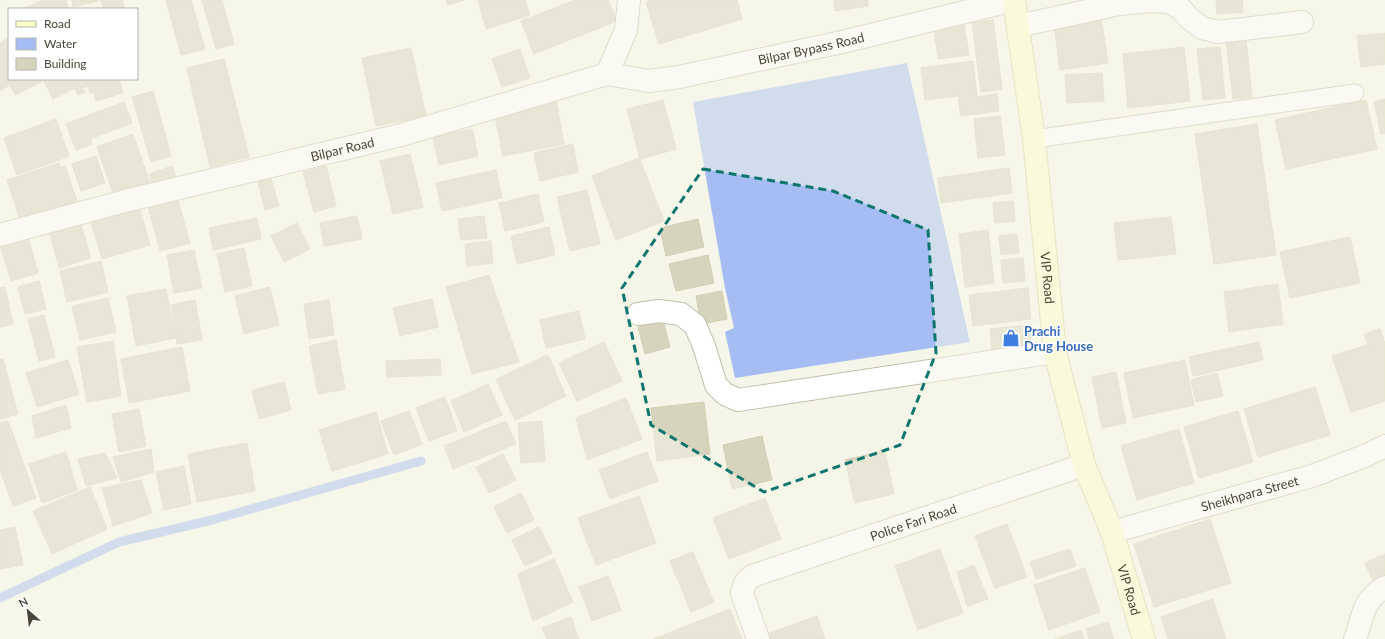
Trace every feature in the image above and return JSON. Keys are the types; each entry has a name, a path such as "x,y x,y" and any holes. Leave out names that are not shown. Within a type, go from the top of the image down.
{"street":[{"path":"607,74 626,30 629,0"},
{"name":"Bilpar Bypass Road","path":"607,74 649,81 680,77 842,42 1014,0"},
{"name":"VIP Road","path":"1014,0 1034,139 1055,352 1084,464 1112,532 1144,639"},
{"path":"1018,26 1119,4 1150,1 1169,2 1180,8 1190,19 1202,28 1218,32 1302,22"},
{"name":"Bilpar Road","path":"0,235 125,201 401,135 607,74"},
{"path":"638,314 659,311 681,314 695,325 704,346 716,385 725,394 738,400 1055,352"},
{"name":"Sheikhpara Street","path":"1112,532 1312,476 1367,455 1385,446"},
{"name":"Police Fari Road","path":"758,639 742,593 744,583 752,576 1084,464"},
{"path":"1355,639 1366,604 1374,594 1385,587"}],"lane":[{"path":"1034,139 1355,94"}],"highlighted area":[{"path":"703,169 833,191 928,230 936,353 900,445 764,492 651,425 622,288"}],"water":[{"path":"907,63 970,342 735,378 725,332 734,328 725,288 693,102"}],"building":[{"path":"43,0 66,0 68,8 25,8"},
{"path":"72,0 98,0 98,1 73,7"},
{"path":"101,0 122,0 125,8 103,8"},
{"path":"166,0 191,0 205,49 181,55"},
{"path":"202,0 222,0 234,44 216,49"},
{"path":"446,0 464,0 448,5"},
{"path":"478,0 525,0 530,15 486,29"},
{"path":"575,0 608,0 617,21 534,54 521,21"},
{"path":"651,0 737,0 742,19 659,44 646,2"},
{"path":"834,0 868,0 868,6 835,11"},
{"path":"1216,0 1242,0 1243,12 1217,14"},
{"path":"1101,17 1108,63 1060,70 1054,24"},
{"path":"993,20 1002,89 981,92 972,22"},
{"path":"964,25 969,55 938,59 934,29"},
{"path":"1385,33 1385,64 1361,67 1357,36"},
{"path":"1246,38 1252,97 1233,99 1226,40"},
{"path":"7,39 8,40 8,80 40,80 41,82 15,95 10,85 0,91 0,43"},
{"path":"1184,47 1190,101 1128,108 1123,54"},
{"path":"1220,47 1225,98 1203,100 1197,49"},
{"path":"411,48 426,116 376,126 362,58"},
{"path":"520,49 530,78 502,87 492,59"},
{"path":"224,59 249,157 210,167 187,68"},
{"path":"973,61 977,97 997,94 999,111 961,116 958,96 925,100 921,68"},
{"path":"1102,73 1104,101 1067,103 1065,75"},
{"path":"44,80 84,80 87,86 82,88 85,92 78,95 75,88 53,99"},
{"path":"85,80 119,80 123,93 96,101 94,92 90,93"},
{"path":"153,91 171,156 151,162 132,97"},
{"path":"1385,99 1385,133 1381,134 1374,102"},
{"path":"556,100 564,144 503,156 494,112"},
{"path":"663,100 676,149 640,159 627,109"},
{"path":"1366,100 1377,149 1286,169 1275,120"},
{"path":"124,102 132,123 90,139 92,144 76,150 66,124"},
{"path":"1000,116 1005,155 978,158 974,119"},
{"path":"56,119 69,156 17,175 4,138"},
{"path":"1257,124 1276,255 1214,264 1195,134"},
{"path":"472,129 478,156 439,165 433,137"},
{"path":"133,134 150,183 114,196 97,147"},
{"path":"573,144 578,172 540,181 534,153"},
{"path":"410,154 423,207 393,214 380,161"},
{"path":"96,156 105,183 81,191 72,164"},
{"path":"639,158 664,221 616,240 592,176"},
{"path":"59,163 60,167 65,166 77,201 20,220 7,180"},
{"path":"172,166 178,183 153,186 149,174"},
{"path":"326,166 336,206 314,212 303,172"},
{"path":"1009,168 1012,193 941,203 938,178"},
{"path":"496,170 502,198 442,211 436,183"},
{"path":"271,179 279,206 265,210 258,182"},
{"path":"587,190 600,244 570,251 557,197"},
{"path":"538,194 544,222 505,231 499,203"},
{"path":"177,197 190,243 160,251 148,206"},
{"path":"1013,201 1015,221 995,223 993,203"},
{"path":"139,205 150,245 102,259 90,219"},
{"path":"357,216 362,239 324,246 320,223"},
{"path":"484,216 487,238 461,240 458,219"},
{"path":"1171,217 1176,254 1118,260 1114,223"},
{"path":"257,218 261,239 213,250 209,228"},
{"path":"698,219 704,247 666,256 660,228"},
{"path":"80,221 91,258 59,268 49,230"},
{"path":"297,223 310,249 284,262 271,236"},
{"path":"549,227 555,255 517,264 511,236"},
{"path":"988,230 994,283 965,287 959,234"},
{"path":"27,234 38,273 11,281 0,245"},
{"path":"1017,234 1019,253 1001,255 999,236"},
{"path":"1350,237 1360,283 1290,298 1280,252"},
{"path":"491,241 493,263 467,266 465,244"},
{"path":"244,248 252,286 225,292 217,254"},
{"path":"194,250 202,288 174,293 167,255"},
{"path":"708,255 714,283 676,291 669,264"},
{"path":"1023,258 1025,281 1003,283 1001,260"},
{"path":"101,261 108,292 67,302 60,271"},
{"path":"489,275 519,362 472,374 446,287"},
{"path":"39,281 46,309 25,314 18,287"},
{"path":"1278,284 1283,324 1229,332 1224,292"},
{"path":"5,287 13,324 0,327 0,288"},
{"path":"270,287 279,325 244,334 235,296"},
{"path":"1028,288 1031,319 973,326 969,295"},
{"path":"166,289 175,338 136,346 127,296"},
{"path":"722,291 727,319 701,324 696,296"},
{"path":"108,298 116,332 80,340 72,306"},
{"path":"432,299 438,327 400,336 393,308"},
{"path":"195,300 202,340 177,344 171,305"},
{"path":"329,300 334,335 309,339 304,304"},
{"path":"579,311 585,339 546,348 540,320"},
{"path":"44,315 55,357 39,361 28,319"},
{"path":"663,320 670,347 645,354 638,327"},
{"name":"Prachi Drug House","path":"1029,325 1032,348 992,352 990,329"},
{"path":"1380,329 1385,344 1385,401 1351,412 1332,356 1368,345 1364,334"},
{"path":"336,340 345,389 318,394 309,346"},
{"path":"113,341 121,396 87,402 77,347"},
{"path":"604,342 622,381 577,401 559,363"},
{"path":"1259,342 1263,360 1193,376 1189,357"},
{"path":"182,347 190,391 129,403 121,359"},
{"path":"548,355 566,396 515,420 496,379"},
{"path":"3,359 18,414 0,419 0,360"},
{"path":"440,359 441,375 387,377 386,361"},
{"path":"68,360 79,394 37,407 26,373"},
{"path":"1185,360 1194,405 1133,418 1124,373"},
{"path":"1116,372 1126,423 1102,428 1092,377"},
{"path":"1217,373 1223,396 1196,402 1191,380"},
{"path":"284,382 291,410 259,419 252,390"},
{"path":"488,384 502,415 464,432 451,401"},
{"path":"1315,387 1330,435 1258,457 1244,409"},
{"path":"445,397 457,431 429,441 416,408"},
{"path":"626,398 642,439 587,460 576,418"},
{"path":"704,402 710,454 657,461 651,408"},
{"path":"66,405 71,428 36,438 32,416"},
{"path":"139,409 146,446 119,452 112,414"},
{"path":"409,411 422,444 394,455 381,421"},
{"path":"1238,411 1253,462 1199,478 1184,427"},
{"path":"376,412 388,454 332,471 319,430"},
{"path":"8,421 36,498 13,506 0,469 0,423"},
{"path":"506,421 516,444 453,469 444,446"},
{"path":"542,421 545,461 521,463 518,423"},
{"path":"1179,429 1194,483 1137,500 1121,446"},
{"path":"762,436 772,480 732,489 723,445"},
{"path":"247,443 255,491 197,502 188,454"},
{"path":"151,449 154,472 121,482 113,457"},
{"path":"885,451 894,494 855,503 845,460"},
{"path":"66,452 77,490 42,503 29,464"},
{"path":"647,452 658,481 610,499 599,470"},
{"path":"105,453 117,478 86,486 78,459"},
{"path":"503,454 516,480 489,493 476,467"},
{"path":"184,466 191,504 164,510 156,472"},
{"path":"141,480 152,513 113,526 102,488"},
{"path":"90,487 107,529 52,554 33,511"},
{"path":"521,493 534,520 507,533 494,507"},
{"path":"639,496 656,543 596,565 578,518"},
{"path":"765,498 781,539 729,559 713,518"},
{"path":"1210,519 1231,583 1154,607 1134,544"},
{"path":"1007,524 1027,577 995,588 975,536"},
{"path":"15,527 23,565 0,569 0,530"},
{"path":"539,527 552,553 525,566 512,540"},
{"path":"940,549 963,613 918,630 895,566"},
{"path":"1070,549 1076,566 1036,579 1030,562"},
{"path":"693,552 714,602 691,612 670,561"},
{"path":"1385,554 1385,581 1375,585 1365,563"},
{"path":"554,559 573,602 533,621 518,574"},
{"path":"974,565 988,599 967,606 957,572"},
{"path":"1085,568 1100,612 1049,630 1034,585"},
{"path":"608,576 621,610 592,621 579,587"},
{"path":"1213,599 1226,639 1168,639 1161,617"},
{"path":"730,609 742,639 653,639"},
{"path":"817,616 825,639 765,639 764,635"},
{"path":"571,617 579,639 547,639 542,628"},
{"path":"1108,622 1114,639 1089,639 1086,629"},
{"path":"1081,630 1084,639 1055,639"}],"waterway":[{"path":"0,598 119,542 212,520 421,461"}],"place":[{"name":"Prachi Drug House","path":"1011,338"}]}
